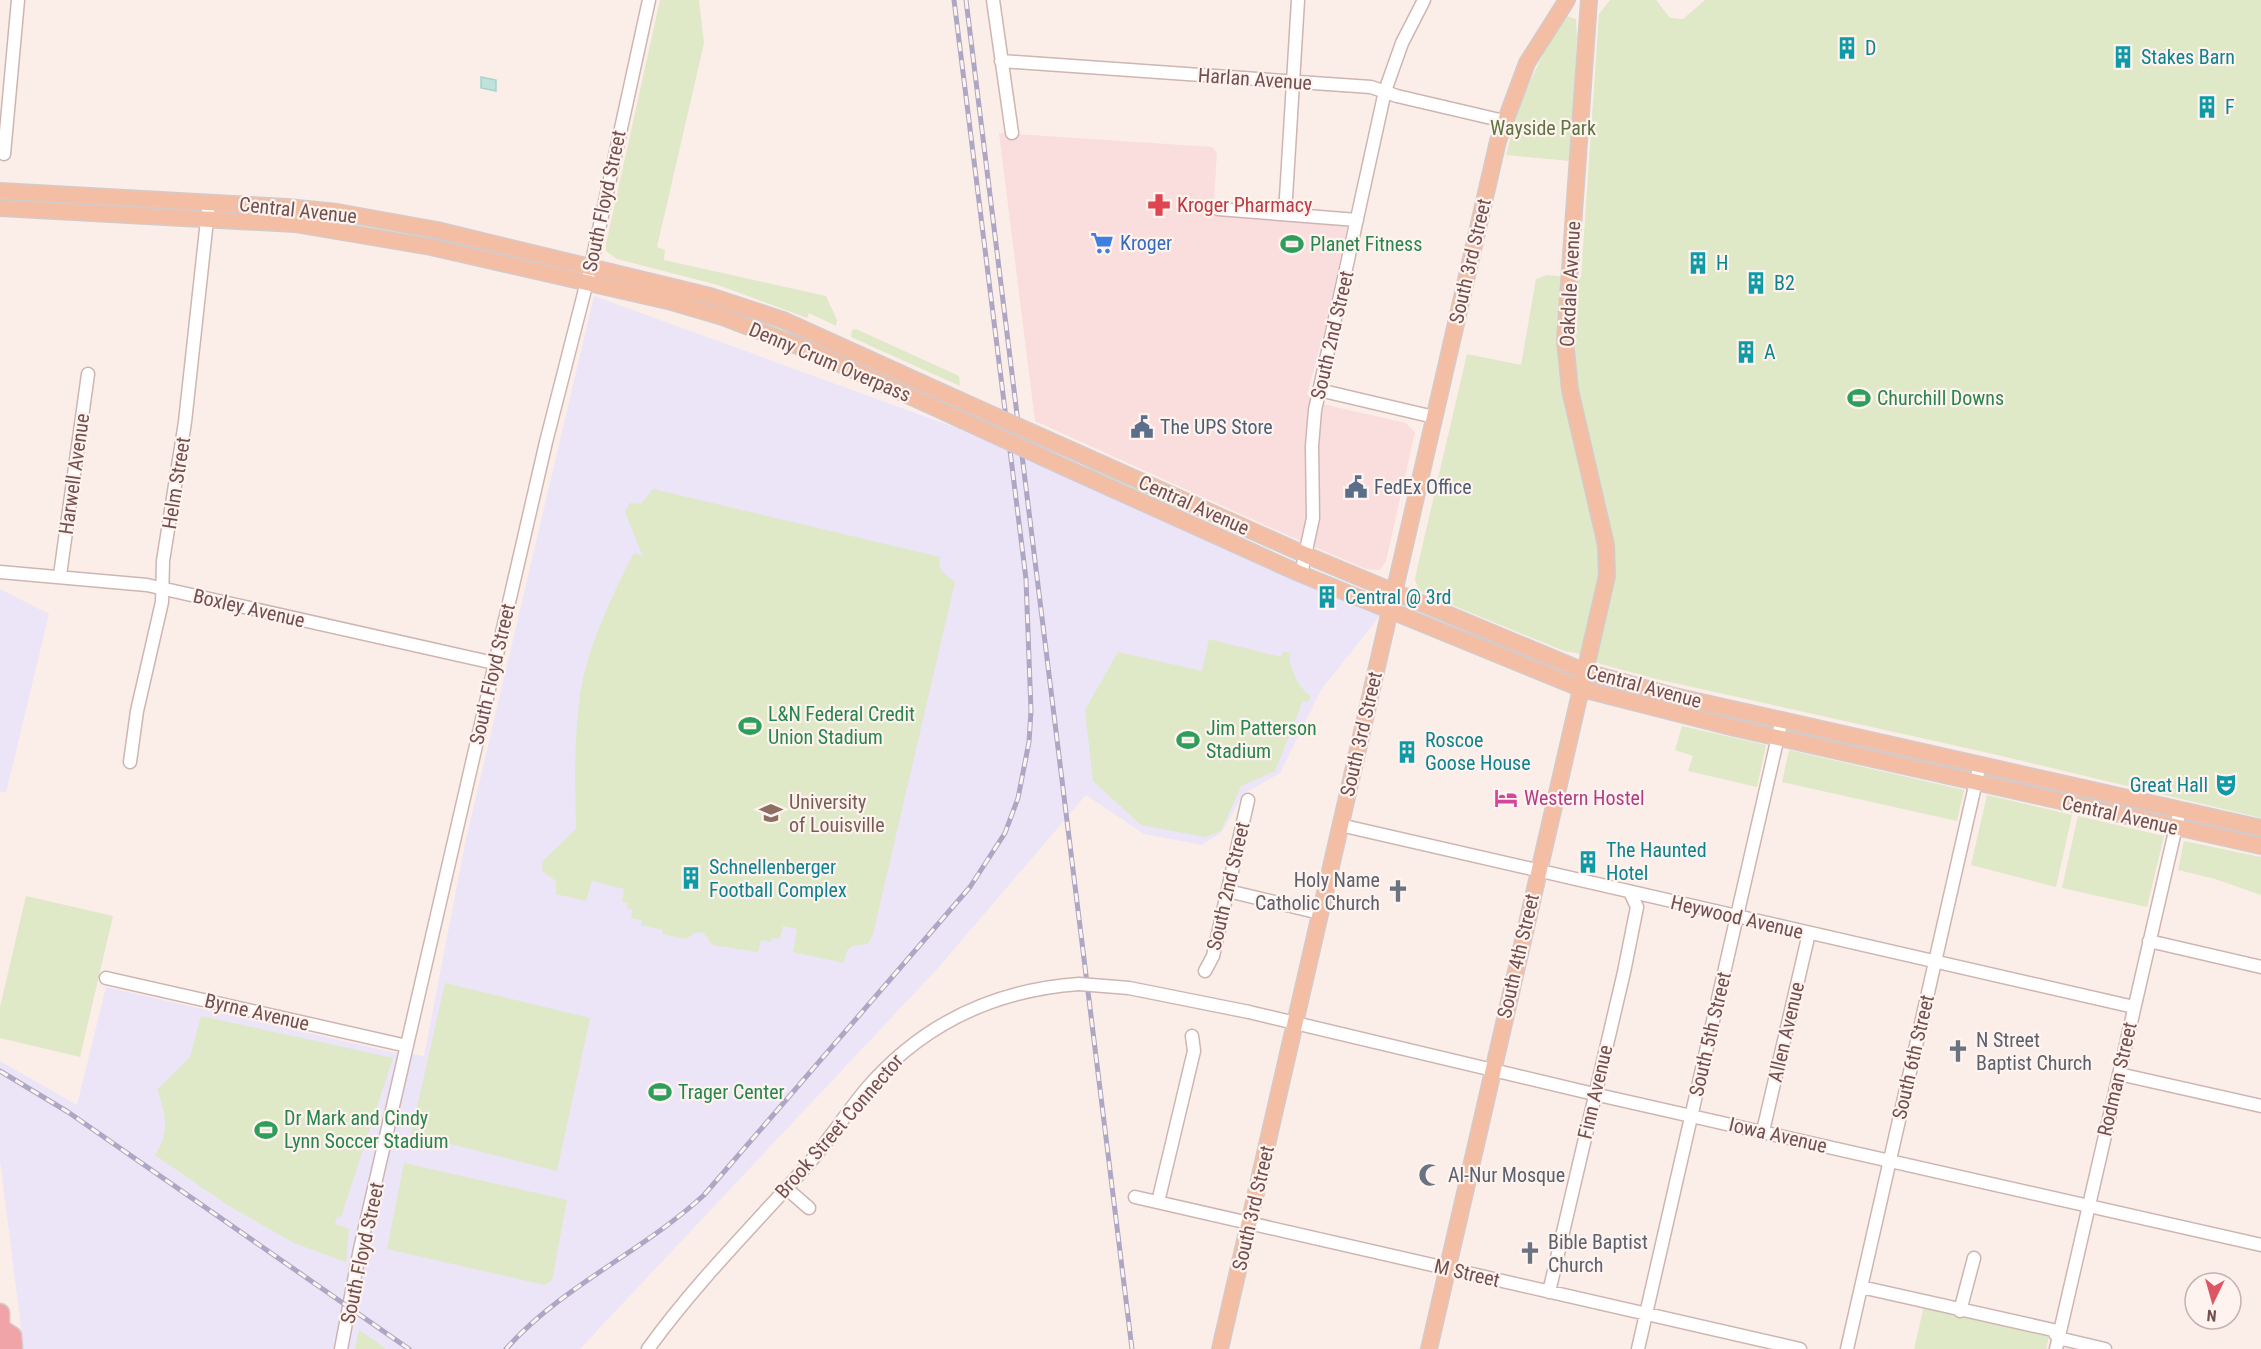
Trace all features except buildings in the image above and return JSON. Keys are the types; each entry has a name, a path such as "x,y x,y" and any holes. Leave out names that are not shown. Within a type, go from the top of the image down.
{"highway":[{"path":"0,1313 0,1349"},
{"path":"0,1328 12,1336 13,1349"}],"main road":[{"name":"South 3rd Street","path":"1220,1349 1393,592 1504,121 1527,63 1542,35 1567,0"},
{"name":"Oakdale Avenue","path":"1588,0 1565,340 1566,369 1608,564"},
{"name":"Central Avenue","path":"0,191 209,202 337,212 389,220 591,267"},
{"name":"Central Avenue","path":"0,208 207,218 345,231 431,247 587,283"},
{"name":"Denny Crum Overpass","path":"591,267 710,296 783,320 1060,445"},
{"name":"Denny Crum Overpass","path":"587,283 723,317 816,353 1064,467"},
{"name":"Central Avenue","path":"1060,445 1306,555 1586,672 1670,695 2261,828"},
{"name":"Central Avenue","path":"1064,467 1301,574 1582,688 1778,738 2261,846"},
{"name":"South 4th Street","path":"1429,1349 1538,871 1586,672 1608,564"}],"street":[{"path":"4,154 18,0"},
{"name":"South Floyd Street","path":"341,1349 360,1249 494,663 591,267 649,0"},
{"path":"993,0 1012,134"},
{"path":"1285,214 1298,0"},
{"name":"South 2nd Street","path":"1301,574 1313,518 1312,446 1319,390 1385,91 1402,44 1425,0"},
{"name":"Harlan Avenue","path":"1001,62 1371,87 1504,121"},
{"name":"Helm Street","path":"130,762 137,711 158,622 163,561 185,422 209,202"},
{"path":"1218,209 1357,220"},
{"name":"Harwell Avenue","path":"60,575 88,374"},
{"path":"1319,390 1434,417"},
{"name":"Boxley Avenue","path":"0,572 60,575 162,588 494,663"},
{"name":"South 5th Street","path":"1638,1349 1782,719"},
{"name":"South 6th Street","path":"1847,1349 1980,764"},
{"name":"South 2nd Street","path":"1205,971 1213,956 1248,800"},
{"name":"Rodman Street","path":"2057,1344 2180,810"},
{"name":"Heywood Avenue","path":"1340,825 2134,1007"},
{"path":"1228,891 1320,912"},
{"name":"Finn Avenue","path":"1549,1292 1637,908 1630,892"},
{"name":"Allen Avenue","path":"1763,1131 1809,933"},
{"path":"2149,941 2261,967"},
{"name":"Byrne Avenue","path":"106,978 407,1047"},
{"name":"Brook Street Connector","path":"648,1349 712,1269 786,1188 868,1087 906,1049 939,1026 973,1008 1018,992 1070,985 1112,986 1249,1012 1294,1024"},
{"name":"Iowa Avenue","path":"1294,1024 2261,1245"},
{"path":"1158,1202 1194,1051 1192,1036"},
{"path":"2119,1074 2261,1106"},
{"path":"786,1188 809,1208"},
{"name":"M Street","path":"1135,1197 1800,1349"},
{"path":"1960,1311 1974,1258"},
{"path":"1861,1287 2053,1330 2057,1344 2105,1349"}],"shaded area":[{"path":"999,133 1212,147 1217,153 1213,214 1347,226 1328,317 1307,395 1327,405 1406,423 1415,432 1386,561 1380,570 1366,569 1287,535 1035,421"},
{"name":"University of Louisville","path":"594,296 954,427 1382,613 1321,690 1280,773 1243,794 1222,832 1202,845 1144,834 1086,795 939,967 580,1349 21,1349 21,1327 0,1161 0,1061 77,1105 106,987 392,1052 424,1056 466,839"},
{"path":"0,589 49,614 6,793 0,791"}],"green space":[{"path":"660,0 699,0 704,43 657,247 665,250 664,260 826,296 837,320 836,326 809,313 807,318 718,285 617,259 606,251"},
{"name":"Churchill Downs","path":"1610,0 1656,0 1670,18 1683,19 1705,0 2261,0 2261,818 2002,756 1656,679 1564,651 1420,592 1415,580 1417,569 1467,354 1521,365 1536,279 1547,275 1581,278 1599,14"},
{"name":"Wayside Park","path":"1567,16 1576,19 1577,39 1570,161 1506,155 1516,118 1530,82 1546,49"},
{"path":"289,216 362,221 476,246 446,244"},
{"path":"744,312 773,322 941,397 938,402 742,317"},
{"path":"856,329 959,376 960,386 851,337 852,330"},
{"path":"1086,463 1182,507 1180,512 1083,468"},
{"name":"L&N Federal Credit Union Stadium","path":"653,489 940,557 941,569 955,582 873,934 868,944 852,946 846,952 844,963 793,952 797,929 783,926 780,939 772,938 771,942 761,940 758,952 712,945 704,933 696,932 686,939 662,934 663,930 641,925 642,920 631,918 633,910 627,909 628,903 622,902 624,889 592,881 586,901 556,894 556,881 542,871 543,861 576,829 576,745 578,712 584,676 601,622 625,570 634,553 643,557 625,512 630,503 641,504"},
{"name":"Jim Patterson Stadium","path":"1209,639 1281,657 1283,651 1290,653 1290,664 1295,677 1311,696 1308,702 1303,701 1275,771 1241,786 1221,831 1205,837 1141,825 1093,781 1085,710 1118,652 1202,671"},
{"path":"1667,703 1761,720 1760,726"},
{"path":"1682,726 1766,745 1757,787 1688,771 1693,756 1675,750"},
{"path":"1803,730 1961,766 1959,772 1802,736"},
{"path":"1789,750 1964,790 1957,821 1782,782"},
{"path":"2003,776 2155,811 2154,816 2001,782"},
{"path":"1987,795 2072,815 2056,887 1971,865"},
{"path":"2078,816 2164,836 2147,907 2062,888"},
{"path":"2184,841 2261,857 2261,895 2215,879 2178,870"},
{"path":"26,896 113,916 80,1057 0,1038 0,1007"},
{"path":"445,983 590,1018 557,1171 411,1134"},
{"name":"Dr Mark and Cindy Lynn Soccer Stadium","path":"201,1016 393,1058 341,1217 337,1216 335,1224 349,1229 346,1262 294,1243 229,1206 155,1155 165,1131 163,1107 157,1090 190,1057"},
{"path":"404,1163 567,1200 552,1280 545,1285 387,1249"},
{"path":"1924,1306 2050,1333 2046,1349 1914,1349"},
{"path":"359,1330 386,1349 355,1349"}],"water":[{"path":"481,77 496,80 496,91 481,88"}],"railway":[{"path":"506,1349 552,1306 655,1234 704,1195 970,887 1005,833 1018,798 1029,742 1031,711 1026,579 954,0"},
{"path":"966,0 1132,1349"},
{"path":"0,1071 68,1112 409,1349"}],"place":[{"name":"D","path":"1847,48"},
{"name":"Stakes Barn","path":"2123,57"},
{"name":"F","path":"2207,107"},
{"name":"Kroger Pharmacy","path":"1159,205"},
{"name":"Kroger","path":"1102,243"},
{"name":"Planet Fitness","path":"1292,244"},
{"name":"H","path":"1698,263"},
{"name":"B2","path":"1756,283"},
{"name":"A","path":"1746,352"},
{"name":"Churchill Downs","path":"1859,398"},
{"name":"The UPS Store","path":"1142,427"},
{"name":"FedEx Office","path":"1356,487"},
{"name":"Central @ 3rd","path":"1327,597"},
{"name":"L&N Federal Credit Union Stadium","path":"750,726"},
{"name":"Jim Patterson Stadium","path":"1188,740"},
{"name":"Roscoe Goose House","path":"1407,752"},
{"name":"Great Hall","path":"2226,785"},
{"name":"Western Hostel","path":"1506,798"},
{"name":"University of Louisville","path":"771,813"},
{"name":"The Haunted Hotel","path":"1588,862"},
{"name":"Schnellenberger Football Complex","path":"691,878"},
{"name":"Holy Name Catholic Church","path":"1398,891"},
{"name":"N Street Baptist Church","path":"1958,1051"},
{"name":"Trager Center","path":"660,1092"},
{"name":"Dr Mark and Cindy Lynn Soccer Stadium","path":"266,1130"},
{"name":"Al-Nur Mosque","path":"1430,1175"},
{"name":"Bible Baptist Church","path":"1530,1253"}]}
